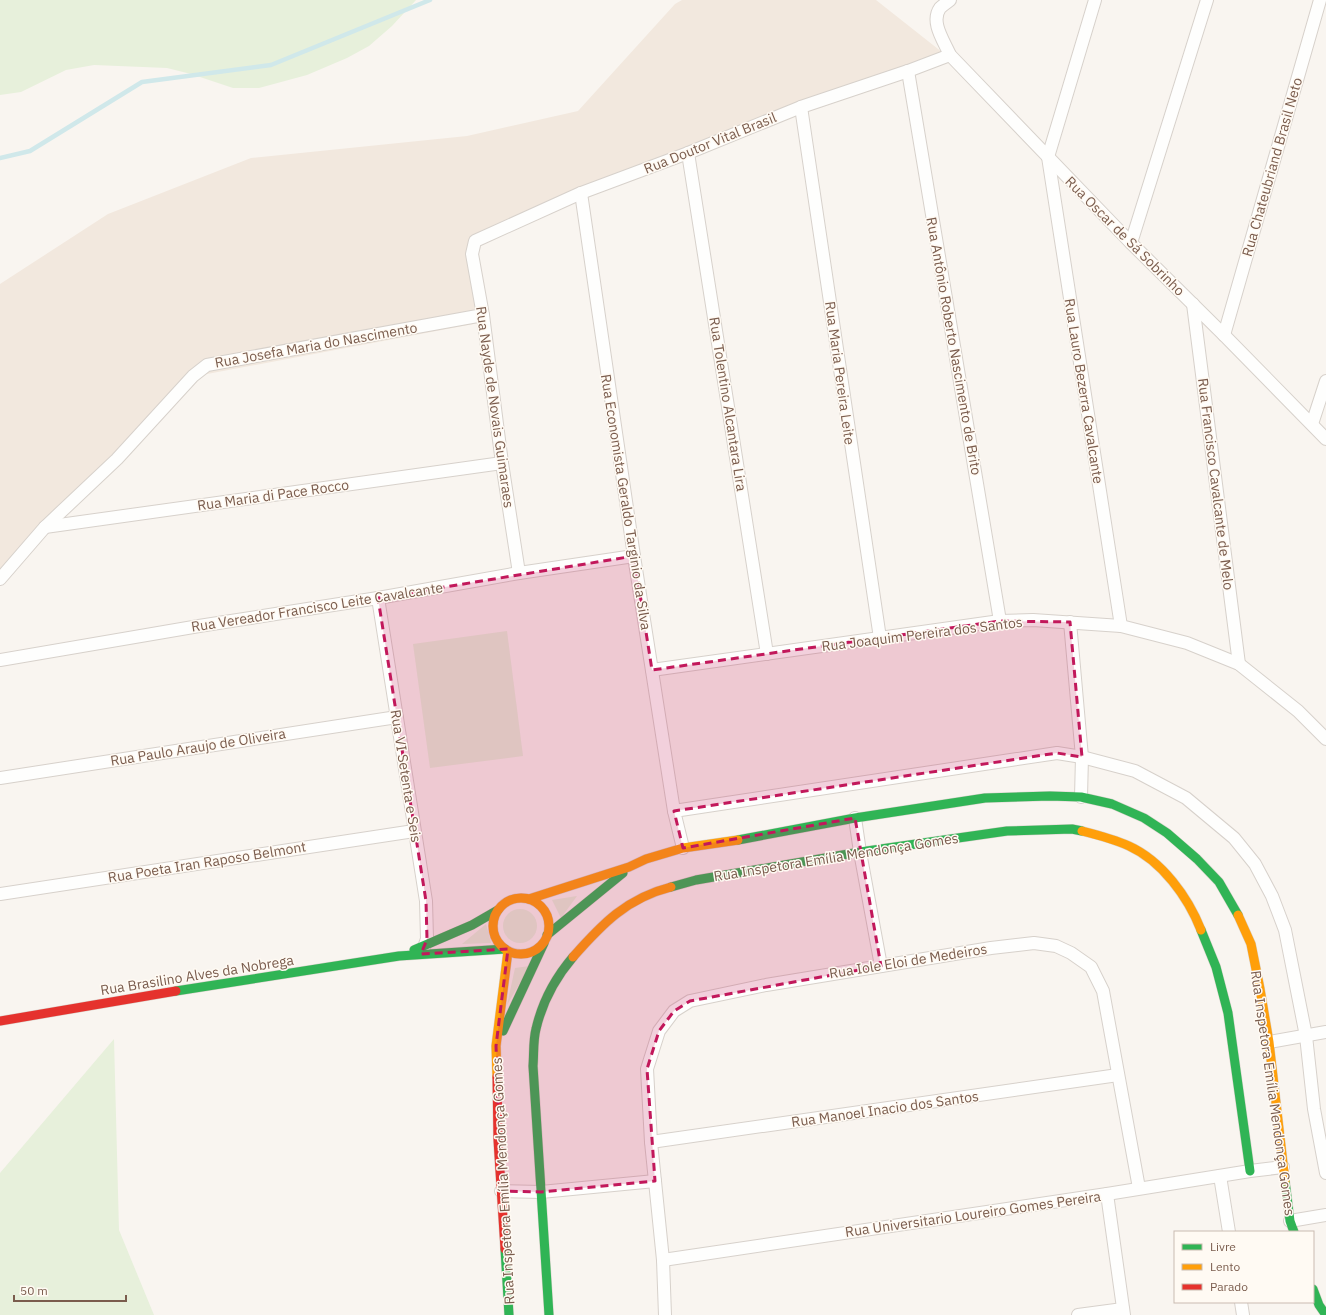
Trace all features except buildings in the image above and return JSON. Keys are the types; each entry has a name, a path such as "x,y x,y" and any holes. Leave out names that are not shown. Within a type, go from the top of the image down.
{"main road":[{"name":"Rua Inspetora Emília Mendonça Gomes","path":"528,900 629,867 646,859 683,848 750,838 855,818 985,798 1050,796 1081,797 1112,804 1144,818 1167,833 1192,854 1219,882 1236,911 1250,944 1260,989 1269,1042 1283,1167 1292,1227"},
{"name":"Rua Inspetora Emília Mendonça Gomes","path":"549,1315 533,1066 536,1029 547,996 561,974 592,935 621,909 662,889 696,880 860,852 1007,830 1072,828 1104,836 1130,846 1157,864 1179,890 1197,919 1216,967 1228,1013 1250,1171"},
{"name":"Rua Inspetora Emília Mendonça Gomes","path":"496,1046 546,938 629,867"},
{"path":"523,898 528,900 535,902 541,907 545,913 549,927 546,938 536,950 525,954 514,953 507,950 500,944 494,931 495,916 502,906 512,900 523,898"},
{"name":"Rua Brasilino Alves da Nobrega","path":"1,1018 399,956 423,949 472,925 498,910"},
{"name":"Rua Brasilino Alves da Nobrega","path":"423,949 507,950"},
{"name":"Rua Inspetora Emília Mendonça Gomes","path":"507,950 496,1046 498,1140 509,1315"},
{"path":"1314,1292 1319,1305 1326,1315"}],"street":[{"name":"Rua Oscar de Sá Sobrinho","path":"950,0 941,7 937,16 936,24 950,55 1131,243 1326,439"},
{"path":"1048,157 1095,0"},
{"path":"1131,243 1207,0"},
{"name":"Rua Chateubriand Brasil Neto","path":"1224,335 1320,0"},
{"name":"Rua Doutor Vital Brasil","path":"475,241 581,193 688,153 801,107 908,71 950,55"},
{"name":"Rua Antônio Roberto Nascimento de Brito","path":"908,71 1000,621"},
{"name":"Rua Maria Pereira Leite","path":"801,107 880,638"},
{"name":"Rua Tolentino Alcantara Lira","path":"688,153 767,654"},
{"name":"Rua Lauro Bezerra Cavalcante","path":"1048,157 1121,626"},
{"name":"Rua Economista Geraldo Targinio da Silva","path":"581,193 634,556 674,811"},
{"name":"Rua Nayde de Novais Guimaraes","path":"475,241 472,254 483,315 502,463 520,573"},
{"name":"Rua Francisco Cavalcante de Melo","path":"1193,304 1240,664"},
{"name":"Rua Josefa Maria do Nascimento","path":"0,579 45,527 117,459 193,376 207,365 483,315"},
{"path":"1312,424 1326,380"},
{"name":"Rua Maria di Pace Rocco","path":"45,527 502,463"},
{"name":"Rua Vereador Francisco Leite Cavalcante","path":"0,660 199,626 378,598 520,573 634,556"},
{"name":"Rua VI Setenta e Seis","path":"378,598 426,902 428,925 427,939 423,949"},
{"name":"Rua Joaquim Pereira dos Santos","path":"652,670 1000,621 1033,620 1121,626 1187,643 1240,664 1298,711 1326,739"},
{"path":"1070,622 1082,757 1081,797"},
{"name":"Rua Paulo Araujo de Oliveira","path":"0,778 397,717"},
{"path":"683,848 674,811 1057,753 1082,757 1135,771 1186,798 1234,838 1255,864 1272,896 1285,930 1306,1036 1314,1109 1326,1173"},
{"path":"855,818 881,966"},
{"name":"Rua Poeta Iran Raposo Belmont","path":"0,894 414,830"},
{"name":"Rua Iole Eloi de Medeiros","path":"665,1315 663,1260 651,1142 647,1069 659,1031 674,1011 690,1001 766,985 991,948 1034,943 1056,946 1071,953 1091,967 1103,991 1139,1188"},
{"path":"1269,1042 1326,1032"},
{"name":"Rua Manoel Inacio dos Santos","path":"651,1142 1118,1076"},
{"name":"Rua Universitario Loureiro Gomes Pereira","path":"663,1260 1283,1167"},
{"path":"1220,1176 1229,1231"},
{"path":"501,1191 541,1192 655,1181"},
{"path":"1078,1315 1123,1312 1106,1194"},
{"path":"1292,1227 1326,1215"},
{"path":"1241,1303 1243,1315"}],"highlighted area":[{"path":"634,556 652,670 1000,621 1070,622 1082,757 1057,753 674,811 683,848 855,818 881,966 690,1001 674,1011 659,1031 647,1069 655,1181 541,1192 501,1191 496,1046 508,949 421,954 427,939 426,901 378,598"}],"shaded area":[{"path":"682,0 876,0 952,60 896,72 468,245 479,323 186,378 0,582 0,284 108,214 251,158 467,136 578,111 675,4"}],"green space":[{"path":"0,0 416,0 392,26 369,46 347,58 307,75 259,88 233,88 191,74 167,68 94,65 66,70 21,92 0,95"},
{"path":"507,631 523,756 430,768 413,644"},
{"path":"577,896 561,918 552,900"},
{"path":"517,909 523,909 527,910 534,916 537,926 536,933 530,940 523,943 517,943 513,942 506,936 503,929 503,923 504,919 510,912"},
{"path":"486,924 491,943 462,944"},
{"path":"530,966 507,1005 515,968"},
{"path":"114,1039 119,1230 154,1315 0,1315 0,1173"}],"waterway":[{"path":"0,158 30,151 142,82 271,65 430,0"}],"traffic: fast":[{"path":"738,840 855,818 985,798 1050,796 1081,797 1112,804 1144,818 1167,833 1197,859 1219,882 1238,915"},
{"path":"671,887 696,880 860,852 1007,831 1072,829 1082,831"},
{"path":"547,935 623,873"},
{"path":"414,950 472,925 498,910"},
{"path":"1201,930 1216,967 1228,1013 1250,1171"},
{"path":"503,1031 544,943"},
{"path":"176,991 399,956 505,949"},
{"path":"549,1315 533,1066 534,1042 535,1033 546,1000 555,982 573,957"},
{"path":"1285,1181 1290,1221 1294,1231"},
{"path":"505,1249 509,1315"},
{"path":"1314,1292 1319,1305 1326,1315"}],"traffic: slow":[{"path":"1082,831 1106,837 1129,846 1141,853 1163,870 1189,905 1201,930"},
{"path":"529,899 683,848 738,840"},
{"path":"573,957 605,923 628,905 655,892 671,887"},
{"path":"521,898 532,900 541,906 547,915 549,926 547,937 541,946 532,952 521,954 510,952 501,946 495,937 493,926 495,915 501,906 510,900 521,898"},
{"path":"1238,915 1251,944 1260,989 1269,1042 1285,1181"},
{"path":"497,1077 496,1046 508,951"}],"traffic: jam":[{"path":"0,1021 176,991"},
{"path":"497,1077 498,1140 505,1249"}]}
